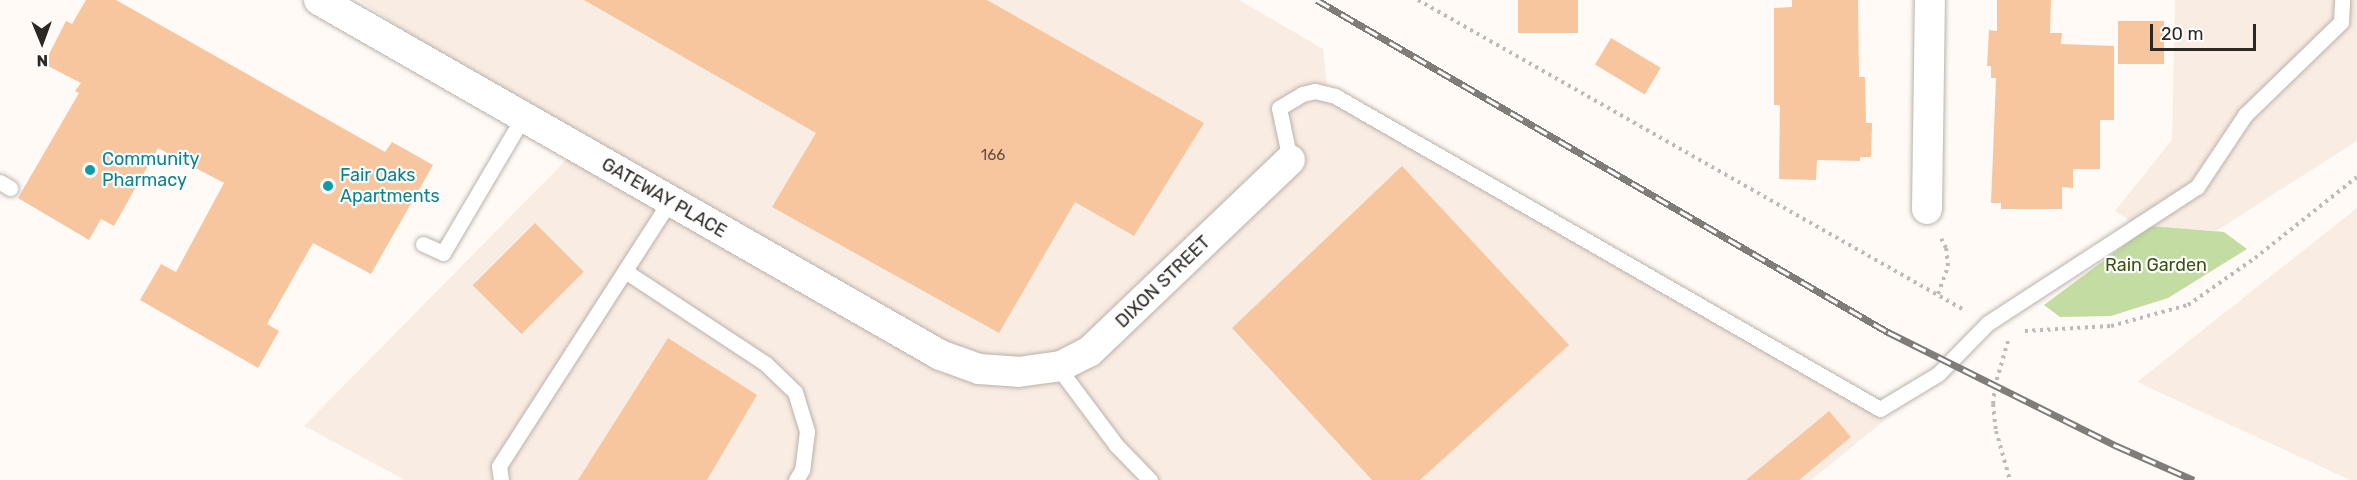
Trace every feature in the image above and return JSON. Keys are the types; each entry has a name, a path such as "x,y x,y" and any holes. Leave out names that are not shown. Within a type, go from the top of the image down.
{"street":[{"name":"GATEWAY PLACE","path":"319,0 940,355 979,369 1018,372"},
{"path":"1927,209 1930,0"},
{"name":"DIXON STREET","path":"1018,372 1057,366 1089,352 1290,160"}],"lane":[{"path":"1290,160 1279,108 1302,94 1315,91 1335,96 1880,409 1938,374 1988,323 2197,188 2245,115 2342,22 2342,0"},
{"path":"423,244 443,254 523,117"},
{"path":"501,480 499,466 670,201"},
{"path":"625,271 765,364 795,392 807,431 802,470 796,480"},
{"path":"1057,366 1116,446 1150,480"}],"path":[{"path":"1418,0 1988,323 2011,332 2111,326 2188,304 2255,258 2357,177"},
{"path":"1927,209 1947,248 1948,266 1938,294"},
{"path":"2010,480 1996,431 1993,404 1995,386 2011,332"}],"shaded area":[{"path":"359,0 1239,0 1323,49 1329,102 1885,420 1811,480 405,480 304,426 578,148"},
{"path":"2175,0 2357,0 2357,141 2216,231 2138,226 2115,211 2172,140"},
{"path":"2357,208 2357,480 2350,480 2137,382"}],"green space":[{"name":"Rain Garden","path":"2150,226 2224,232 2247,249 2168,298 2111,316 2060,317 2044,305"}],"building":[{"name":"Fair Oaks Apartments","path":"86,0 116,0 385,152 392,142 433,165 371,274 313,243 267,324 279,331 258,368 140,300 161,264 176,272 224,183 158,148 114,226 101,219 89,240 18,198 79,93 75,91 81,83 44,64 66,21 72,24"},
{"path":"584,0 987,0 1204,123 1134,236 1075,202 999,333 772,207 816,133"},
{"path":"1518,0 1578,0 1578,33 1518,33"},
{"path":"1792,0 1858,0 1859,77 1865,77 1866,123 1872,123 1871,157 1860,157 1860,161 1817,160 1816,180 1779,179 1780,105 1774,105 1774,8 1792,7"},
{"path":"1997,0 2051,0 2050,33 2062,33 2061,44 2114,46 2114,120 2100,120 2100,169 2073,169 2073,188 2062,187 2062,209 2001,209 2001,203 1991,203 1996,78 1991,78 1991,66 1987,66 1989,30 1997,31"},
{"path":"2118,21 2164,21 2164,64 2118,64"},
{"path":"1611,38 1661,68 1645,94 1595,65"},
{"path":"1402,166 1569,345 1420,480 1372,480 1232,328"},
{"path":"535,223 584,272 522,334 473,285"},
{"path":"668,338 757,395 707,480 578,480"},
{"path":"1829,411 1851,437 1799,480 1746,480"}],"railway":[{"path":"1317,0 1888,332 2117,446 2194,480"}],"place":[{"name":"Community Pharmacy","path":"90,170"},
{"name":"Fair Oaks Apartments","path":"328,186"}]}
